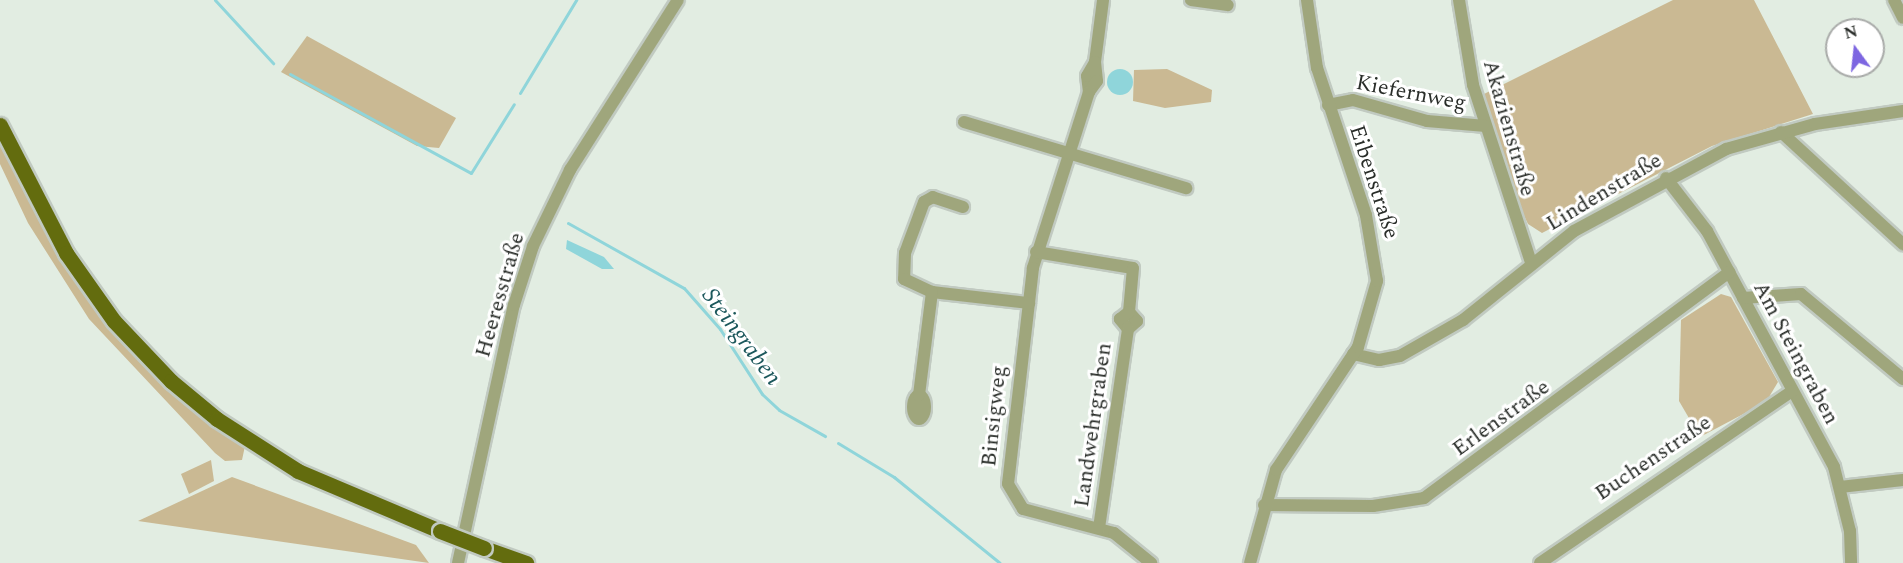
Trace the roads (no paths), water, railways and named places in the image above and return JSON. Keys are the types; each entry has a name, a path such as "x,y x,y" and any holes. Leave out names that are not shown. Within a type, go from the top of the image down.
{"main road":[{"path":"0,125 66,253 114,321 171,381 217,419 298,471 440,531 526,563"}],"street":[{"name":"Heeresstraße","path":"459,563 514,305 533,246 570,170 678,0"},
{"name":"Binsigweg","path":"1103,0 1095,62 1097,81 1089,92 1036,252 1010,492 1032,514 1100,528 1121,537 1151,563"},
{"path":"1191,0 1228,5"},
{"name":"Eibenstraße","path":"1250,563 1264,505 1291,440 1353,354 1375,303 1376,261 1328,105 1307,0"},
{"name":"Akazienstraße","path":"1459,0 1465,53 1486,126 1532,265"},
{"path":"1894,0 1903,18"},
{"name":"Kiefernweg","path":"1328,105 1353,100 1427,121 1486,126"},
{"name":"Lindenstraße","path":"1353,354 1379,360 1400,356 1463,320 1574,231 1666,178 1726,149 1781,132 1903,111"},
{"path":"964,122 1186,188"},
{"path":"1781,132 1903,244"},
{"name":"Am Steingraben","path":"1666,178 1707,231 1840,487 1851,563"},
{"path":"963,207 927,198 913,229 902,275 907,284 932,292 1029,303"},
{"name":"Landwehrgraben","path":"1036,252 1133,268 1129,312 1120,319 1128,329 1100,528"},
{"name":"Erlenstraße","path":"1264,505 1373,506 1424,498 1729,272"},
{"path":"919,395 932,292"},
{"path":"1743,298 1801,294 1903,379"},
{"name":"Buchenstraße","path":"1540,563 1792,391"},
{"path":"1840,487 1903,480"}],"water":[{"path":"1120,69 1129,73 1133,82 1129,91 1120,95 1111,91 1107,82 1111,73"},
{"path":"567,240 604,257 614,269 602,269 566,249"}],"waterway":[{"name":"Steingraben","path":"215,0 273,63"},
{"path":"520,93 576,0"},
{"name":"Steingraben","path":"290,74 471,173 514,104"},
{"name":"Steingraben","path":"568,223 684,288 720,329 762,394 779,410 825,436"},
{"name":"Steingraben","path":"838,443 894,477 1000,563"}]}
